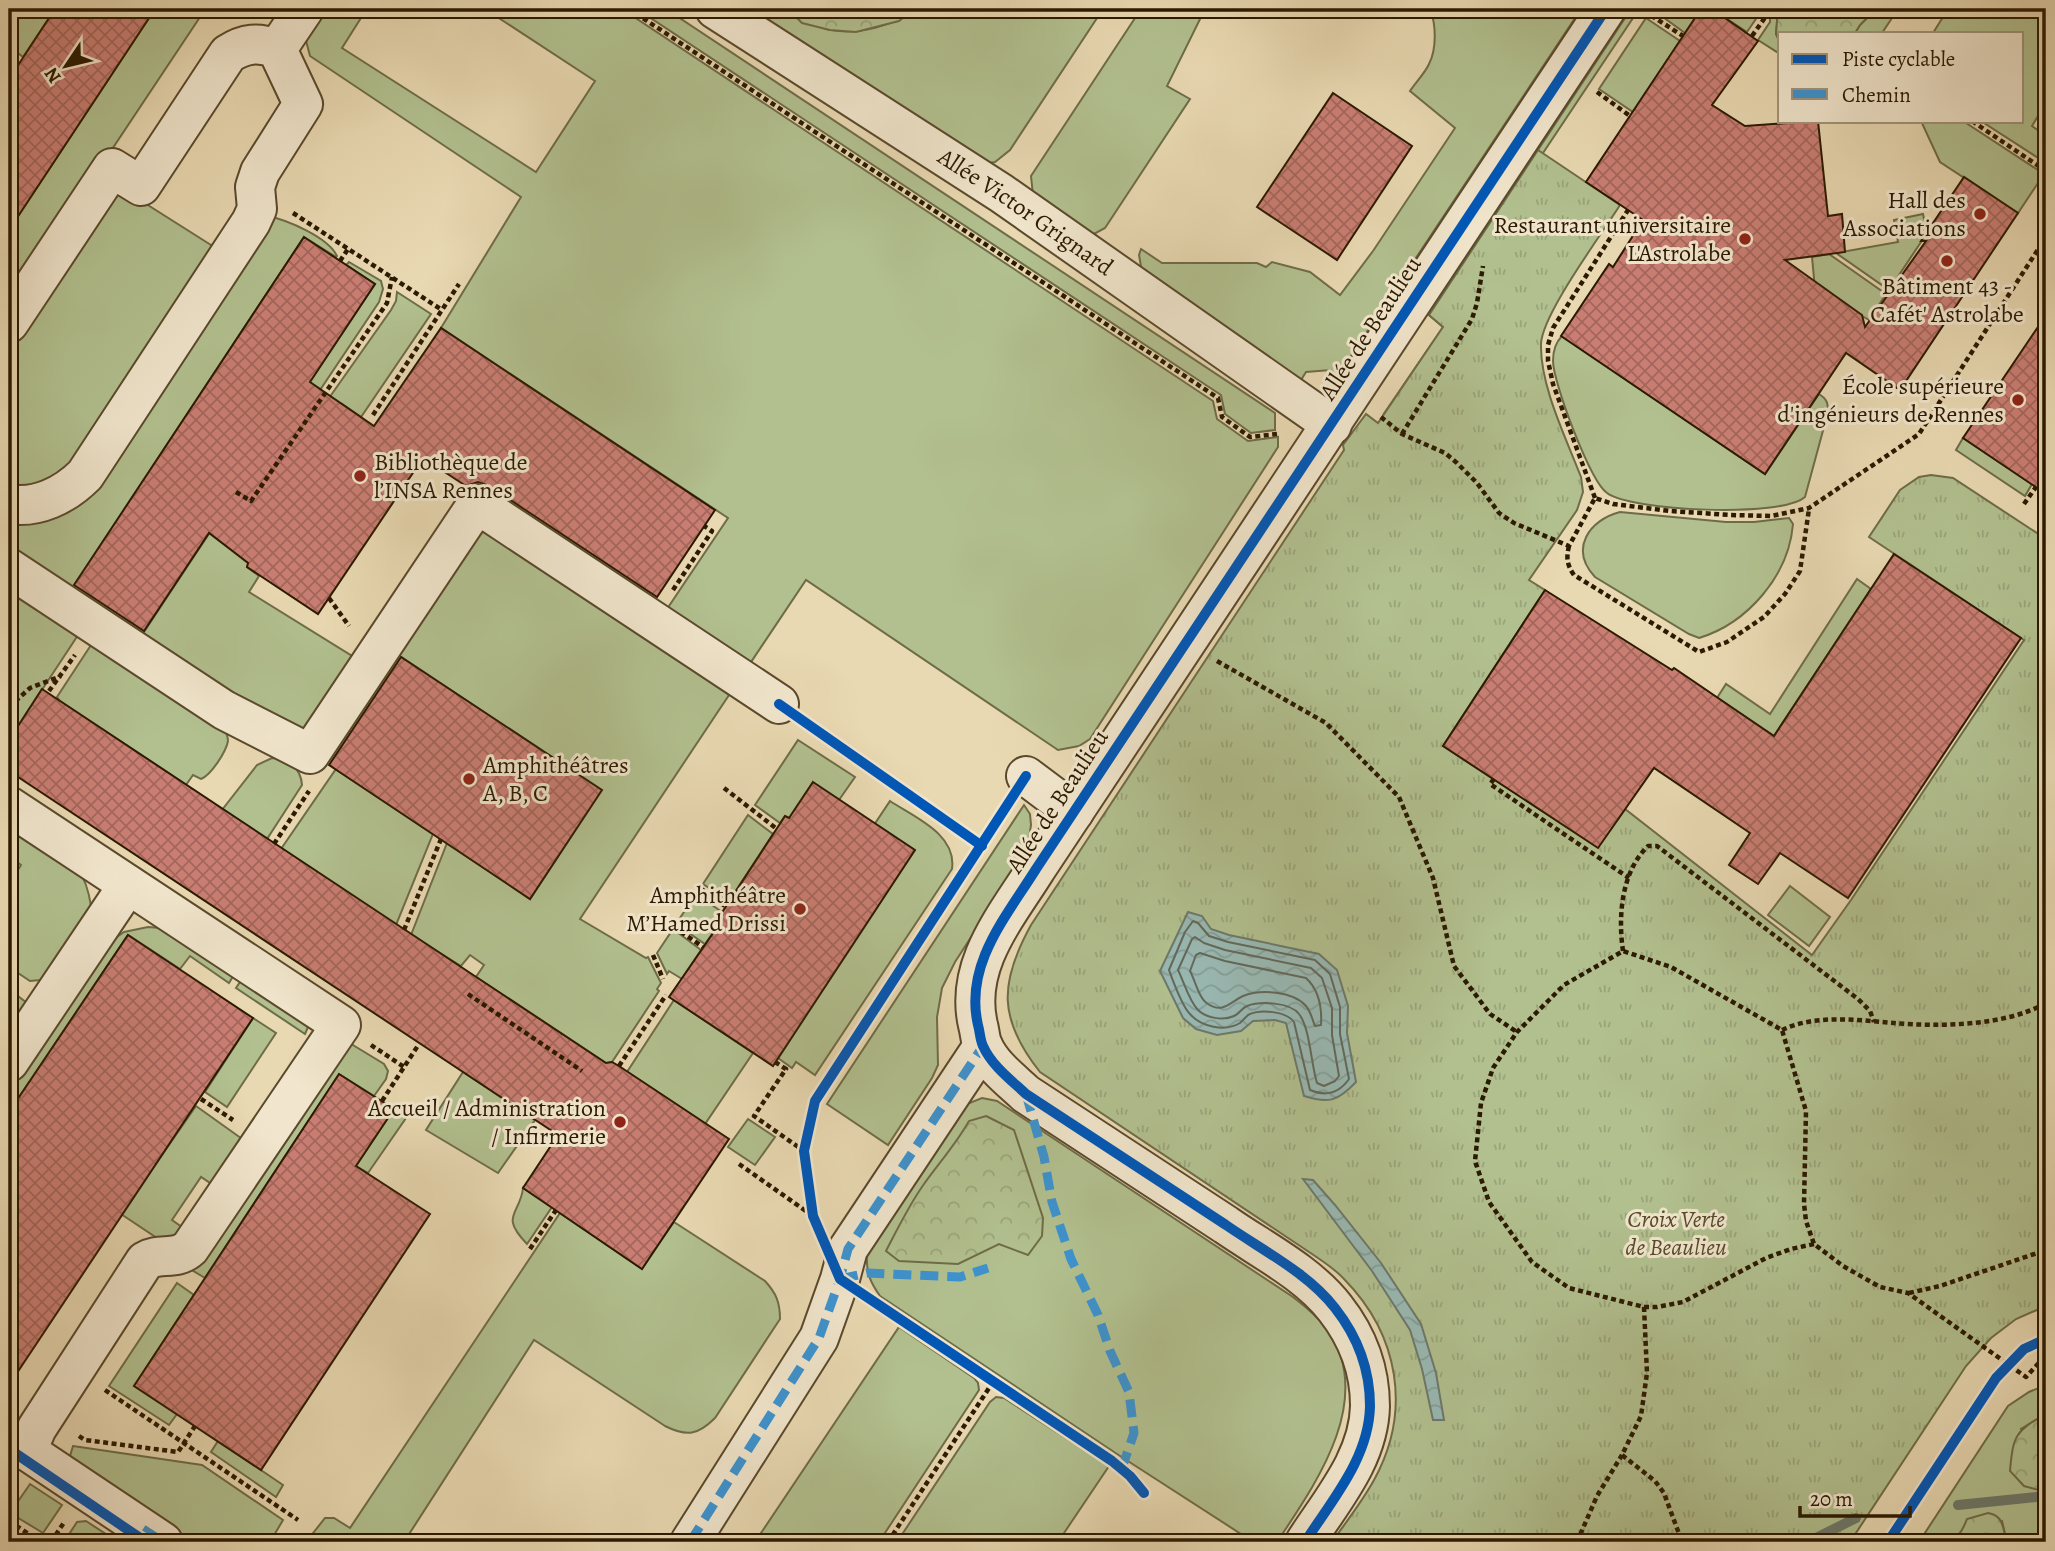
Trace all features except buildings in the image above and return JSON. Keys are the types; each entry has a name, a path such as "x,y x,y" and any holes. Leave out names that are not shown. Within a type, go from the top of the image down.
{"street":[{"path":"277,49 302,9"},
{"name":"Allée Victor Grignard","path":"715,9 1001,193 1332,425"},
{"name":"Allée de Beaulieu","path":"1305,1542 1359,1460 1366,1434 1370,1407 1368,1382 1363,1357 1351,1331 1334,1307 1290,1268 1026,1094 1001,1071 983,1046 976,1015 975,981 983,956 997,931 1185,644 1332,425 1622,16"},
{"path":"9,323 112,168 141,186 228,54 251,44 264,44 277,49 303,104 256,180 257,209 251,222 85,475 67,490 48,500 27,505 9,504"},
{"path":"9,568 224,710 310,754 477,504 779,704"},
{"path":"1026,776 1074,811"},
{"path":"9,806 341,1026 190,1248 176,1256 153,1256 145,1261 45,1416 18,1445 163,1542"},
{"path":"9,1062 128,885"},
{"path":"690,1542 819,1338 841,1279 848,1249 983,1046"}],"path":[{"path":"1752,36 1764,19 1765,9"},
{"path":"1622,16 1645,10 1683,36"},
{"path":"1593,90 1630,116"},
{"path":"1973,122 2046,171"},
{"path":"288,209 442,310"},
{"path":"1595,498 1553,384 1548,345 1553,328 1628,210"},
{"path":"1569,547 1566,555 1574,575 1699,652 1727,642 1764,617 1785,594 1800,571 1809,508 1919,434 2046,237"},
{"path":"340,261 348,249"},
{"path":"1402,434 1472,319 1484,264"},
{"path":"236,492 251,501 387,303 392,277"},
{"path":"373,415 459,284"},
{"path":"2024,504 2036,487"},
{"path":"653,620 712,531 705,526"},
{"path":"1185,644 1326,723 1399,797 1433,878 1454,965 1490,1014 1517,1031"},
{"path":"9,706 30,688 61,676"},
{"path":"9,726 15,730"},
{"path":"1494,779 1490,784 1629,877"},
{"path":"274,844 314,783"},
{"path":"724,788 777,829"},
{"path":"404,930 441,839"},
{"path":"1623,951 1623,897 1629,877 1640,853 1648,846 1657,846 1858,999 1870,1011 1874,1022"},
{"path":"700,888 726,906"},
{"path":"674,927 703,947"},
{"path":"1814,1244 1766,1258 1683,1301 1657,1307 1644,1307 1569,1288 1532,1262 1489,1202 1475,1161 1481,1103 1493,1068 1517,1031 1564,985 1623,951 1671,967 1782,1030 1806,1111 1804,1204 1806,1221 1814,1244 1843,1266 1880,1287 1908,1293 2026,1377 2046,1355"},
{"path":"653,955 663,979"},
{"path":"468,994 582,1071"},
{"path":"619,1066 666,995"},
{"path":"1782,1030 1812,1021 1910,1024 1981,1021 2021,1014 2046,1003"},
{"path":"382,1101 419,1044"},
{"path":"775,1062 786,1069 754,1116 804,1151"},
{"path":"806,1164 804,1151 807,1138"},
{"path":"739,1164 813,1216"},
{"path":"811,1203 813,1216 841,1279"},
{"path":"530,1249 556,1210"},
{"path":"1908,1293 1940,1286 2046,1250"},
{"path":"1577,1542 1597,1496 1642,1416 1647,1373 1644,1307"},
{"path":"2038,1363 2046,1363"},
{"path":"75,1370 298,1520"},
{"path":"982,1374 1004,1389"},
{"path":"888,1542 993,1382"},
{"path":"45,1416 85,1440 178,1452 195,1426"},
{"path":"1622,1455 1655,1481 1664,1493 1682,1542"},
{"path":"9,1521 41,1542"}],"green space":[{"path":"9,9 55,9 23,57 9,46"},
{"path":"155,9 204,11 9,304 9,230"},
{"path":"321,9 366,10 342,48 536,172 595,81 485,9 622,9 1213,401 1217,419 1248,441 1278,437 1278,447 1090,739 1079,746 1058,750 806,580 745,671 663,615 728,518 441,328 521,197 310,56 305,37"},
{"path":"637,9 666,9 1275,413 1275,430 1251,433 1225,414 1221,395"},
{"path":"739,9 788,9 791,14 826,29 853,31 875,28 914,9 1103,9 1010,150 995,162 982,164"},
{"path":"788,9 914,9 899,21 856,32 830,30 802,23"},
{"path":"1141,9 1205,9 1167,86 1190,99 1105,228 1094,234 1087,234 1033,195 1031,176"},
{"path":"1430,9 1581,9 1337,377 1331,370 1306,372 1301,380 1142,272 1139,255 1141,249 1162,263 1257,263 1266,267 1272,262 1310,272 1340,295 1373,251 1455,128 1410,91 1432,58 1434,22"},
{"path":"1631,9 1639,9 1485,240 1474,298 1383,415 1443,327 1429,315"},
{"path":"1652,9 1701,9 1685,33"},
{"path":"1712,9 1760,9 1760,13 1747,32"},
{"path":"1770,9 1778,9 1778,53 1758,40 1770,22"},
{"path":"1778,9 1876,9 1856,32 1778,32 1778,38 1776,34"},
{"path":"1876,9 1898,9 1883,32 1856,32"},
{"path":"1948,9 2046,9 2046,103 2032,126 2046,136 2046,163 1983,122 2024,122 2024,32 1934,32"},
{"path":"1646,18 1680,41 1633,112 1599,89"},
{"path":"1921,122 1965,122 2044,174 2018,213 1940,162"},
{"name":"Croix Verte de Beaulieu","path":"1538,150 1620,205 1562,294 1551,314 1541,344 1549,394 1581,477 1583,492 1577,510 1529,580 1545,590 1443,746 1598,847 1625,809 1812,955 2024,640 1869,537 1900,490 1919,477 1931,475 1953,478 2046,539 2046,1306 2016,1319 1991,1338 1966,1366 1850,1542 1332,1542 1374,1480 1386,1454 1393,1427 1396,1401 1388,1349 1363,1301 1330,1267 1040,1072 1016,1035 1010,1017 1008,1000 1013,965 1031,925 1344,450 1343,445 1366,414 1378,423 1443,327 1429,315"},
{"path":"113,183 222,252 69,476 9,491 9,340"},
{"path":"1923,214 1927,233 1889,290 1836,253 1898,242 1894,220"},
{"path":"268,216 296,225 316,236 337,256 304,237 68,595 9,556 9,519 34,514"},
{"path":"1829,254 1886,294 1869,320 1815,289 1812,257"},
{"path":"349,262 381,281 383,289 379,302 259,481 243,482 375,284 346,265"},
{"path":"397,292 431,314 361,417 342,404 247,567 259,576 249,592 352,656 314,735 236,703 138,641 230,502 248,513 391,310"},
{"path":"1562,336 1765,474 1819,394 1828,406 1828,412 1805,497 1791,504 1768,508 1706,510 1645,504 1607,493 1582,451 1559,389 1553,358 1556,345"},
{"path":"1963,438 2032,484 2025,496 1956,450"},
{"path":"1620,512 1726,522 1789,518 1793,524 1784,561 1763,594 1734,621 1699,638 1595,577 1587,566 1583,546 1586,537 1599,522"},
{"path":"480,515 735,686 580,919 648,957 661,983 657,989 659,991 612,1062 606,1063 476,977 484,965 470,955 461,966 411,935 447,843 530,899 601,790 391,650"},
{"path":"9,579 82,629 9,740"},
{"path":"1857,579 1871,589 1774,736 1717,698 1726,684 1770,714"},
{"path":"91,645 220,718 226,732 227,746 209,773 201,779 193,775 186,785 60,701 57,697"},
{"path":"798,740 855,777 839,800 789,818 785,816 780,823 755,805"},
{"path":"272,758 293,765 302,785 267,839 222,810 257,765"},
{"path":"336,769 433,834 396,925 281,849"},
{"path":"890,801 941,836 952,857 952,869 815,1075 796,1062 792,1068 778,1058 874,825"},
{"path":"1024,805 1030,814 1031,825 1027,851 955,962 942,988 937,1017 938,1065 888,1145 827,1104"},
{"path":"748,815 773,834 729,901 703,884"},
{"path":"9,819 72,863 81,873 88,891 91,906 52,979 30,981 9,967 9,884 21,865 9,856"},
{"path":"1790,886 1830,917 1809,946 1768,915"},
{"path":"696,894 722,912 720,923 705,944 676,924"},
{"path":"148,927 161,928 238,968 229,983 190,956 180,969 128,935 9,1112 9,1082 91,955 124,932"},
{"path":"673,929 701,950 682,979 669,971 667,974 657,953"},
{"path":"246,973 307,1020 305,1034 236,988"},
{"path":"9,989 27,1003 9,1045"},
{"path":"674,1000 753,1053 705,1124 627,1072"},
{"path":"253,1018 276,1033 227,1107 205,1092"},
{"path":"343,1039 384,1064 388,1071 386,1079 374,1096 339,1074 205,1278 190,1269"},
{"path":"463,1072 535,1120 498,1173 426,1130"},
{"path":"982,1098 997,1101 1293,1297 1312,1312 1328,1330 1341,1356 1345,1383 1343,1410 1325,1464 1281,1536 1261,1542 1241,1534 880,1296 868,1272 867,1255 967,1104"},
{"path":"196,1106 245,1141 219,1189 201,1177 172,1220 189,1232 166,1244 121,1214"},
{"path":"393,1110 406,1118 368,1173 356,1166"},
{"path":"986,1116 1014,1130 1043,1218 1042,1236 1028,1255 999,1244 958,1264 899,1261 886,1251 913,1200 969,1121"},
{"path":"748,1119 775,1137 755,1165 728,1147"},
{"path":"523,1188 552,1207 527,1244 514,1227 513,1221"},
{"path":"560,1213 641,1268 674,1222 769,1285 778,1303 780,1319 715,1418 692,1433 673,1430 534,1340 404,1542 306,1542 325,1518 334,1518 350,1528"},
{"path":"177,1283 194,1295 134,1386 177,1414 169,1425 109,1386"},
{"path":"899,1327 974,1378 979,1390 879,1542 755,1542"},
{"path":"2046,1385 2046,1414 2021,1429 2046,1492 2046,1542 2007,1542 2002,1521 1951,1538 1919,1542 2008,1406"},
{"path":"996,1397 1004,1398 1109,1466 1058,1542 897,1542 990,1402"},
{"path":"2046,1414 2046,1492 2024,1486 2010,1471 2018,1436 2028,1425"},
{"path":"218,1441 283,1485 276,1497 211,1452"},
{"path":"73,1446 202,1465 283,1520 270,1542 181,1542 73,1464 70,1456"},
{"path":"30,1484 62,1505 43,1533 10,1513"},
{"path":"1988,1513 2000,1520 2007,1542 1939,1542 1957,1535 1967,1519"},
{"path":"86,1521 118,1542 64,1542 77,1522"}],"water":[{"path":"1188,912 1202,916 1211,929 1229,935 1319,954 1337,970 1348,1006 1347,1033 1356,1082 1350,1088 1333,1099 1320,1100 1304,1096 1286,1023 1275,1020 1253,1021 1241,1031 1217,1035 1196,1029 1183,1018 1160,971"},
{"path":"1303,1179 1313,1180 1335,1205 1381,1263 1421,1324 1436,1373 1444,1420 1433,1420 1410,1330 1372,1271"}],"waterway":[{"path":"1958,1505 2046,1496"},
{"path":"1808,1542 1856,1518"}],"marked path":[{"path":"690,1542 819,1338 848,1249 983,1046"},
{"path":"1026,1094 1044,1157 1052,1202 1071,1259 1098,1315 1110,1351 1129,1392 1134,1433 1122,1468"},
{"path":"840,1279 867,1273 960,1277 988,1268"},
{"path":"143,1529 163,1542"}],"cycle path":[{"path":"1305,1542 1347,1478 1356,1461 1368,1425 1368,1379 1350,1330 1324,1295 1298,1273 1026,1094 1008,1078 991,1060 982,1044 975,1003 977,982 990,942 1012,905 1606,9"},
{"path":"779,704 982,846"},
{"path":"1026,776 815,1101 804,1151 813,1216 840,1279 1112,1461 1130,1476 1144,1493"},
{"path":"1888,1542 1996,1378 2024,1349 2046,1339"},
{"path":"9,1449 146,1542"}],"place":[{"name":"Hall des Associations","path":"1980,214"},
{"name":"Restaurant universitaire L'Astrolabe","path":"1745,239"},
{"name":"Bâtiment 43 - Cafét' Astrolabe","path":"1947,261"},
{"name":"École supérieure d'ingénieurs de Rennes","path":"2018,400"},
{"name":"Bibliothèque de l’INSA Rennes","path":"360,476"},
{"name":"Amphithéâtres A, B, C","path":"469,779"},
{"name":"Amphithéâtre M’Hamed Drissi","path":"800,909"},
{"name":"Accueil / Administration / Infirmerie","path":"620,1122"}]}
